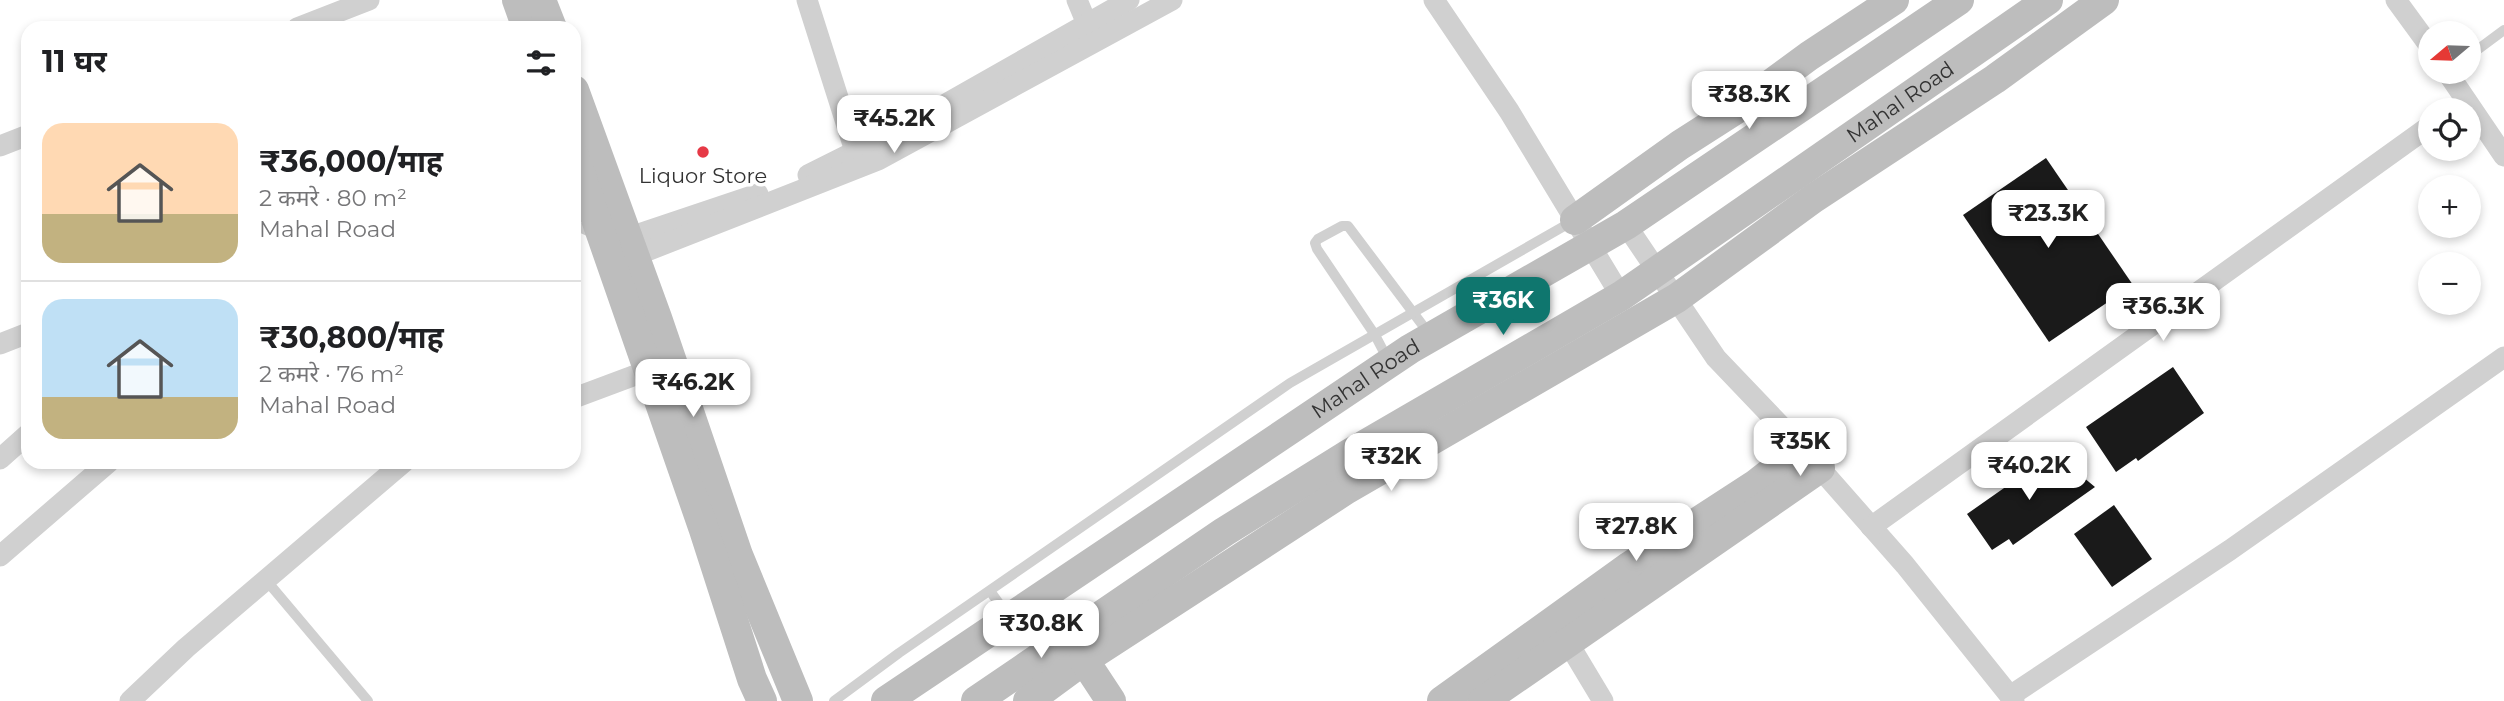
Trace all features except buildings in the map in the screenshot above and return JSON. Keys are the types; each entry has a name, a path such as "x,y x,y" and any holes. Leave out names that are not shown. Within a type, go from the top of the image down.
{"main road":[{"path":"517,0 524,21"},
{"path":"541,0 549,21"},
{"path":"1575,220 1809,56 1894,0"},
{"name":"Mahal Road","path":"886,701 1390,362 1422,325 1590,247 1959,0"},
{"name":"Mahal Road","path":"976,701 1191,554 1349,454 1621,296 2048,0"},
{"path":"1028,701 1084,660 1347,489 1677,298 1814,198 1995,79 2104,0"},
{"path":"581,112 622,244 738,555 798,701"},
{"path":"581,171 622,244 649,370 752,679 762,701"},
{"path":"1483,701 1811,458"},
{"path":"1442,701 1630,566 1756,484 1811,458"},
{"path":"1191,554 1208,580"},
{"path":"1084,660 1111,701"}],"street":[{"path":"311,21 369,0"},
{"path":"807,0 855,151"},
{"path":"1077,0 1087,24"},
{"path":"622,244 801,179 926,116 1129,0"},
{"path":"622,244 878,160 1172,0"},
{"path":"1434,0 1509,111 1621,296"},
{"path":"2396,0 2418,30"},
{"path":"2481,130 2504,156"},
{"path":"1871,527 2418,134"},
{"path":"0,146 21,138"},
{"path":"1626,225 1717,358 1811,458 1871,527 2012,699 2504,357"},
{"path":"0,344 21,336"},
{"path":"581,395 649,370"},
{"path":"0,459 21,440"},
{"path":"0,556 101,469"},
{"path":"130,701 186,648 396,469"},
{"path":"1567,641 1603,701"}],"lane":[{"path":"2482,46 2504,30"},
{"path":"834,701 1290,383 1375,335 1422,325 1575,220"},
{"path":"1390,362 1317,249 1315,243 1318,239 1342,226 1348,226 1422,325"},
{"path":"581,228 622,244"},
{"path":"266,580 368,701"},
{"path":"990,590 1009,619"}],"place":[{"name":"Liquor Store","path":"703,152"}]}
